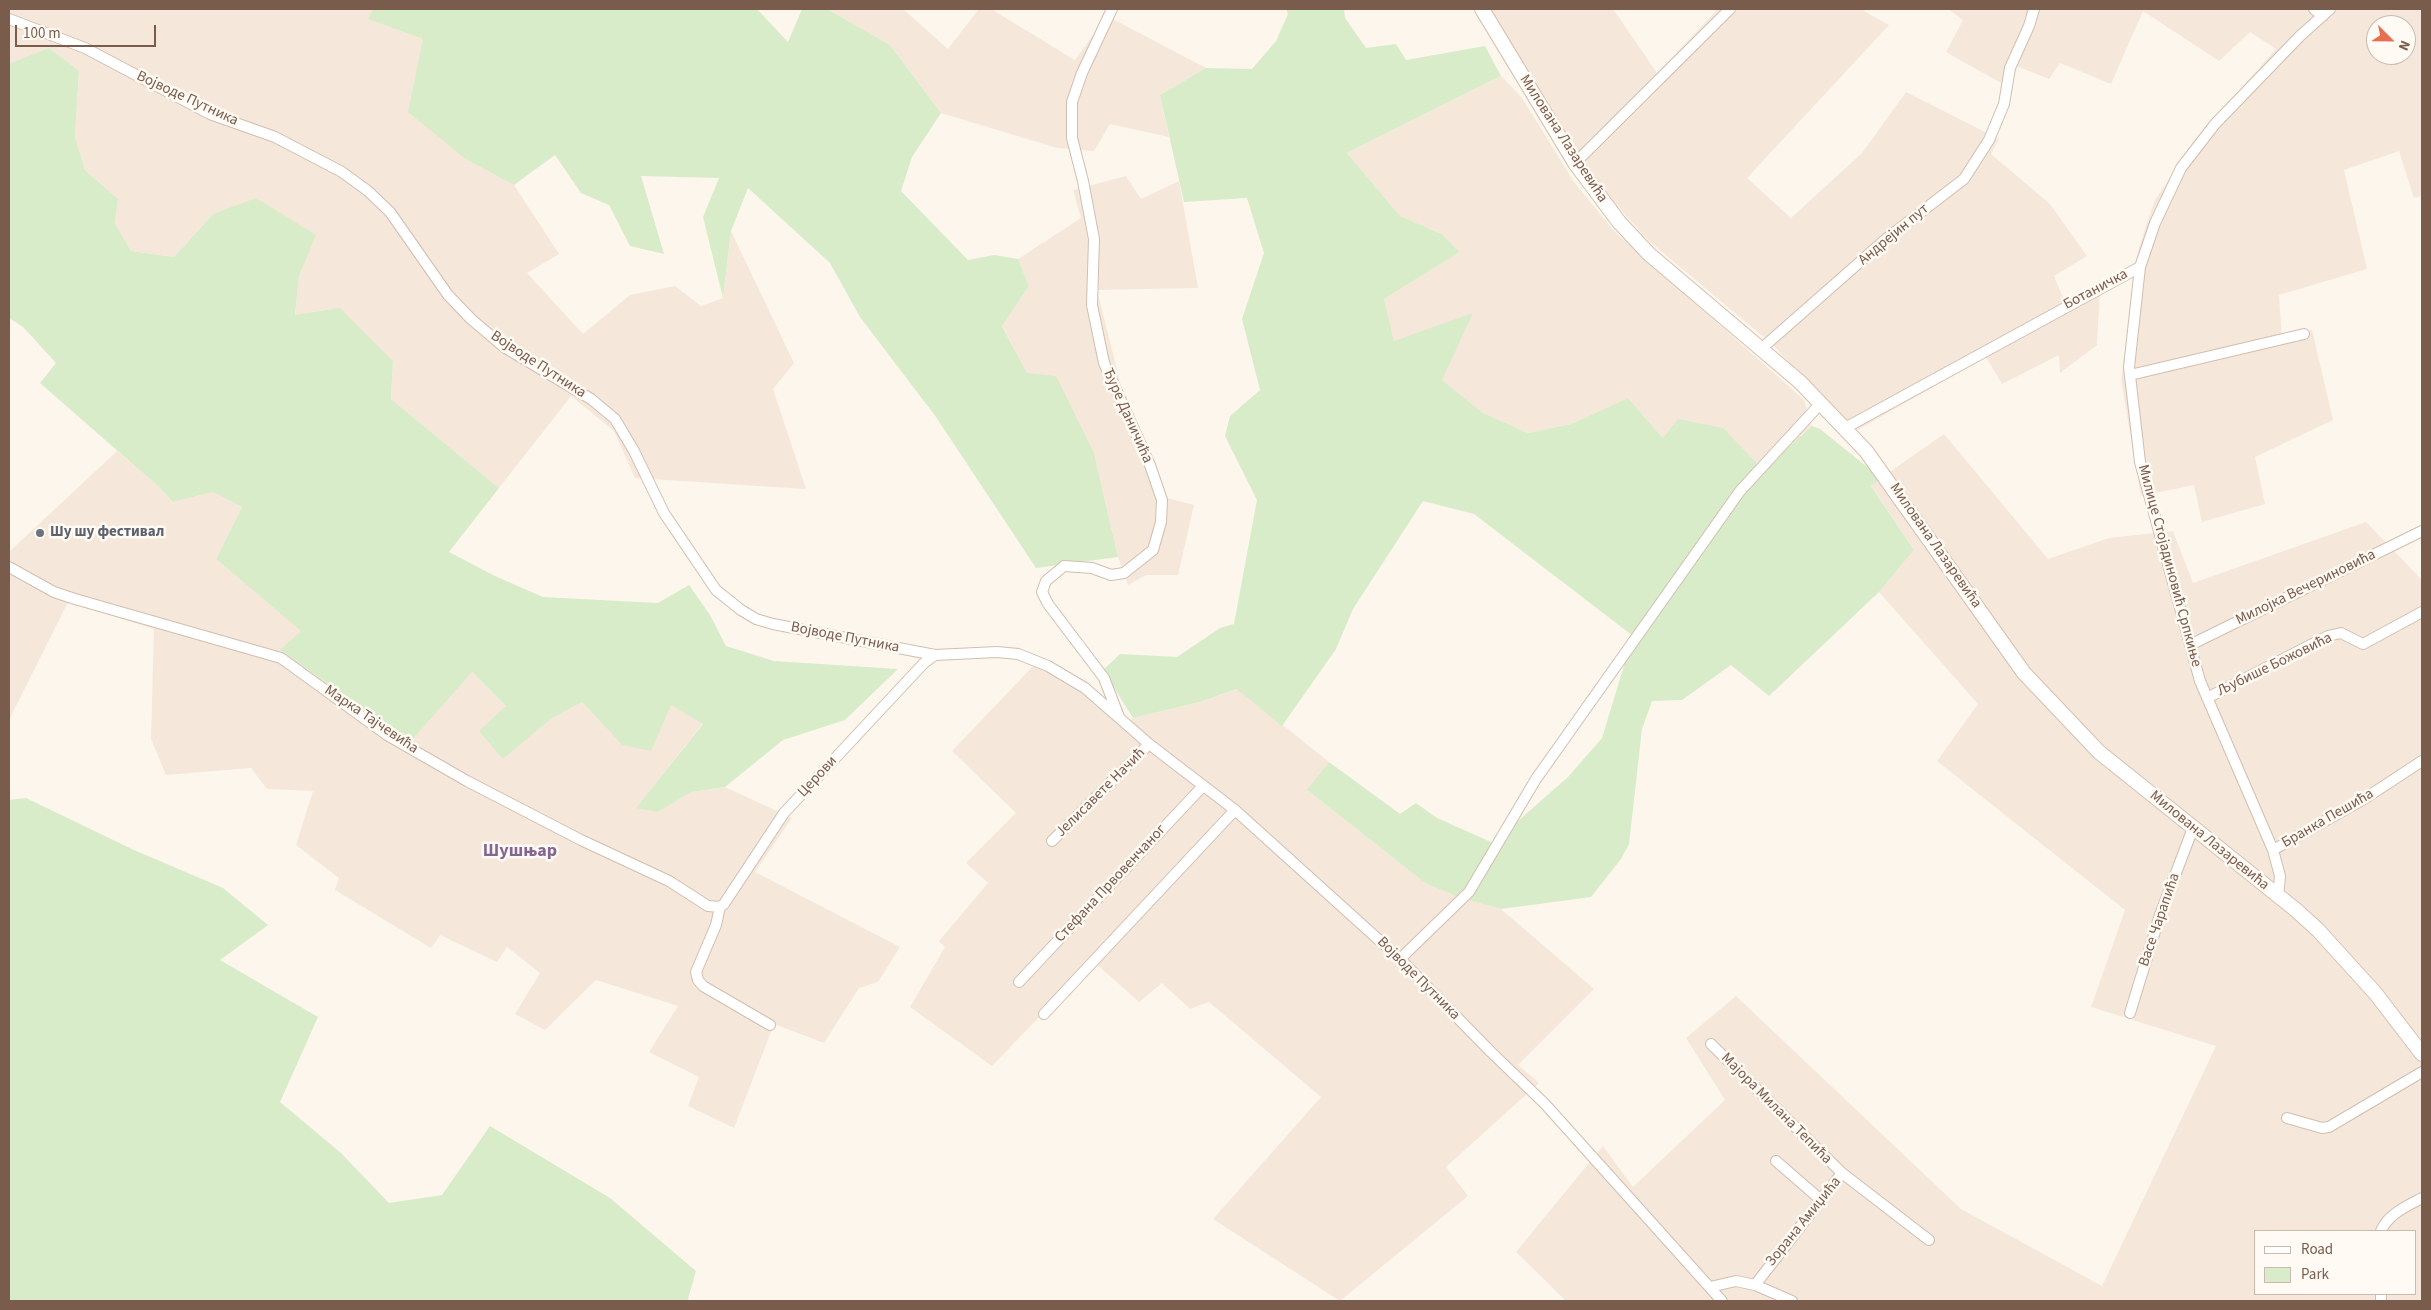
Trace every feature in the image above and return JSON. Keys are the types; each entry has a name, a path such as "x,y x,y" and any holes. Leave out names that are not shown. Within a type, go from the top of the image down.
{"street":[{"name":"Ђуре Даничића","path":"1112,9 1082,73 1072,102 1072,138 1083,181 1094,240 1092,305 1104,363 1150,465 1162,500 1161,522 1153,550 1124,573 1111,575 1092,568 1064,566 1046,581 1042,592 1060,620 1104,678 1119,718"},
{"name":"Милована Лазаревића","path":"1482,9 1575,163 1619,222 1636,241 1761,349 1821,403 1845,428 1886,476 2024,673 2099,752 2318,930 2376,994 2422,1054"},
{"path":"1575,163 1730,9"},
{"name":"Андрејин пут","path":"1761,349 1886,239 1964,179 1989,140 2004,104 2010,68 2029,26 2034,9"},
{"path":"2314,9 2327,12"},
{"name":"Ботаничка","path":"1845,428 2140,266 2155,223 2181,168 2215,124 2300,36 2327,12"},
{"name":"Војводе Путника","path":"9,19 85,48 210,114 275,137 342,172 368,191 390,212 448,295 471,319 504,347 591,399 614,419 634,450 664,513 716,590 741,610 756,619 773,624 935,655 997,652 1018,654 1048,666 1085,688 1150,744 1235,810 1400,959 1491,1052 1546,1104 1722,1301"},
{"name":"Милице Стојадиновић Српкиње","path":"2140,266 2130,375 2140,462 2190,645 2207,698 2273,850"},
{"path":"2130,375 2304,334"},
{"path":"1400,959 1469,892 1536,779 1740,491 1821,403"},
{"name":"Милојка Вечериновића","path":"2190,645 2422,532"},
{"name":"Марка Тајчевића","path":"9,567 54,592 281,658 387,735 467,781 581,840 670,881 708,906 720,907"},
{"name":"Љубише Божовића","path":"2207,698 2328,636 2340,633 2362,644 2422,612"},
{"name":"Церови","path":"770,1025 703,986 698,980 696,967 716,925 720,907 784,813 924,663 935,655"},
{"name":"Јелисавете Начић","path":"1052,841 1150,744"},
{"name":"Бранка Пешића","path":"2278,897 2280,876 2273,850 2364,798 2422,761"},
{"name":"Стефана Првовенчаног","path":"1019,982 1203,786"},
{"path":"1044,1014 1235,810"},
{"name":"Васе Чарапића","path":"2130,1013 2160,915 2193,828"},
{"name":"Мајора Милана Тепића","path":"1711,1044 1842,1173"},
{"path":"2287,1118 2322,1128 2329,1128 2422,1072"},
{"path":"1776,1161 1821,1200"},
{"name":"Зорана Амиџића","path":"1755,1285 1842,1173 1929,1240"},
{"path":"2381,1230 2385,1222 2397,1212 2422,1198"},
{"path":"1710,1287 1736,1281 1755,1285 1792,1301"}],"shaded area":[{"path":"9,9 373,9 369,19 423,39 467,160 514,185 559,254 527,273 583,334 630,295 675,286 701,306 723,298 731,231 794,363 773,389 806,489 635,478 614,431 571,396 499,488 391,399 393,361 295,315 299,276 315,235 213,214 174,257 131,251 115,223 118,199 85,170 75,136 79,71 9,64"},
{"path":"827,9 903,9 948,49 979,9 991,9 1075,60 1107,16 1206,68 1160,95 1169,137 1110,124 1094,151 1057,148 941,113 890,45"},
{"path":"1488,9 1613,9 1657,73 1718,9 1865,9 1864,11 1889,25 1747,178 1791,218 1862,153 1906,92 1999,139 1991,154 2050,204 2087,256 2054,276 2067,307 2100,293 2097,345 2060,373 2059,355 2002,384 1986,357 1854,432 1772,344 1649,241 1613,201 1560,132"},
{"path":"1948,9 2422,9 2422,196 2414,198 2399,151 2344,170 2367,269 2279,295 2282,339 2312,330 2333,420 2255,457 2265,504 2202,522 2194,485 2141,496 2121,380 2139,248 2154,202 2193,142 2276,49 2250,32 2219,61 2143,11 2111,84 2060,63 2049,79 2009,63 2001,83 1946,52 1963,20"},
{"path":"1501,76 1522,98 1574,182 1613,230 1804,400 1812,426 1763,470 1664,439 1628,398 1571,424 1528,433 1483,413 1394,342 1384,299 1460,252 1442,234 1400,216 1347,153"},
{"path":"1126,176 1141,199 1179,181 1198,288 1097,290 1124,398 1163,497 1194,505 1178,575 1146,575 1128,585 1118,557 1094,453 1027,373 1002,325 1029,286 1018,259 1081,218 1073,190"},
{"path":"1944,434 2048,559 2109,538 2173,531 2193,583 2366,522 2422,580 2422,1301 1566,1301 1516,1252 1603,1146 1633,1187 1725,1100 1686,1038 1736,996 1961,1209 2102,1286 2216,1046 2091,1007 2125,910 1937,761 1978,704 1879,592 1914,550 1871,485"},
{"path":"117,451 160,488 173,502 213,492 242,507 216,559 302,631 281,651 409,741 472,672 506,706 503,759 551,719 582,702 622,745 671,705 703,723 637,807 658,812 691,792 725,787 792,818 755,872 900,947 878,982 859,988 824,1043 774,1024 734,1128 688,1106 699,1077 649,1052 678,1006 596,980 545,1030 515,1014 540,973 507,947 497,962 440,935 431,948 335,890 339,878 296,845 313,791 267,789 251,768 166,775 151,739 154,629 68,602 9,720 9,552"},
{"path":"1038,661 1077,681 1123,727 1133,718 1200,702 1238,689 1329,762 1308,791 1425,883 1460,898 1501,909 1594,989 1518,1065 1539,1083 1446,1167 1468,1196 1340,1301 1213,1219 1321,1097 1209,1002 1190,1009 1162,983 1139,1002 1093,961 992,1066 910,1007 945,947 939,941 988,883 966,863 1016,813 952,751"}],"green space":[{"path":"373,9 757,9 788,42 802,9 827,9 890,45 941,113 912,157 901,191 968,260 994,255 1018,259 1029,286 1002,326 1027,373 1056,376 1094,453 1118,557 1036,568 936,417 860,317 830,263 748,188 731,231 723,298 703,217 719,178 641,176 664,254 630,246 609,205 581,193 555,155 514,185 467,160 408,112 423,39 368,19"},
{"path":"1286,9 1344,9 1345,18 1366,48 1396,44 1406,60 1485,46 1501,76 1347,153 1400,216 1442,234 1460,252 1384,299 1394,341 1473,313 1442,380 1483,413 1528,433 1571,424 1628,398 1663,438 1678,419 1723,428 1763,470 1812,426 1820,429 1881,478 1871,486 1914,550 1879,592 1769,696 1731,665 1682,700 1652,701 1642,729 1629,844 1621,859 1591,897 1501,909 1460,898 1425,883 1307,790 1329,762 1400,814 1416,803 1437,818 1493,843 1568,777 1602,738 1633,636 1474,514 1423,501 1353,609 1336,649 1282,726 1237,689 1200,702 1133,718 1103,670 1120,654 1177,657 1220,628 1234,624 1257,500 1225,436 1230,416 1260,390 1242,319 1264,253 1247,198 1184,202 1160,95 1206,68 1252,69 1276,41 1288,14"},
{"path":"49,48 79,71 75,136 85,170 118,199 115,223 131,251 174,257 213,214 256,198 316,235 299,276 295,315 340,308 393,361 391,399 499,488 449,552 495,576 543,597 658,603 689,585 710,615 726,646 774,661 898,669 845,720 783,740 725,787 691,792 658,812 636,808 703,724 671,705 651,751 622,745 582,702 551,719 503,759 479,731 506,706 472,672 410,742 280,650 301,631 216,559 242,507 213,492 173,502 160,488 40,383 56,363 23,327 9,318 9,64"},
{"path":"26,798 134,850 223,888 268,925 220,960 318,1017 280,1102 341,1153 389,1203 442,1195 490,1126 610,1198 696,1271 688,1299 690,1301 9,1301 9,800"}],"place":[{"name":"Шу шу фестивал","path":"40,533"}],"district":[{"name":"Шушњар","path":"520,852"}]}
